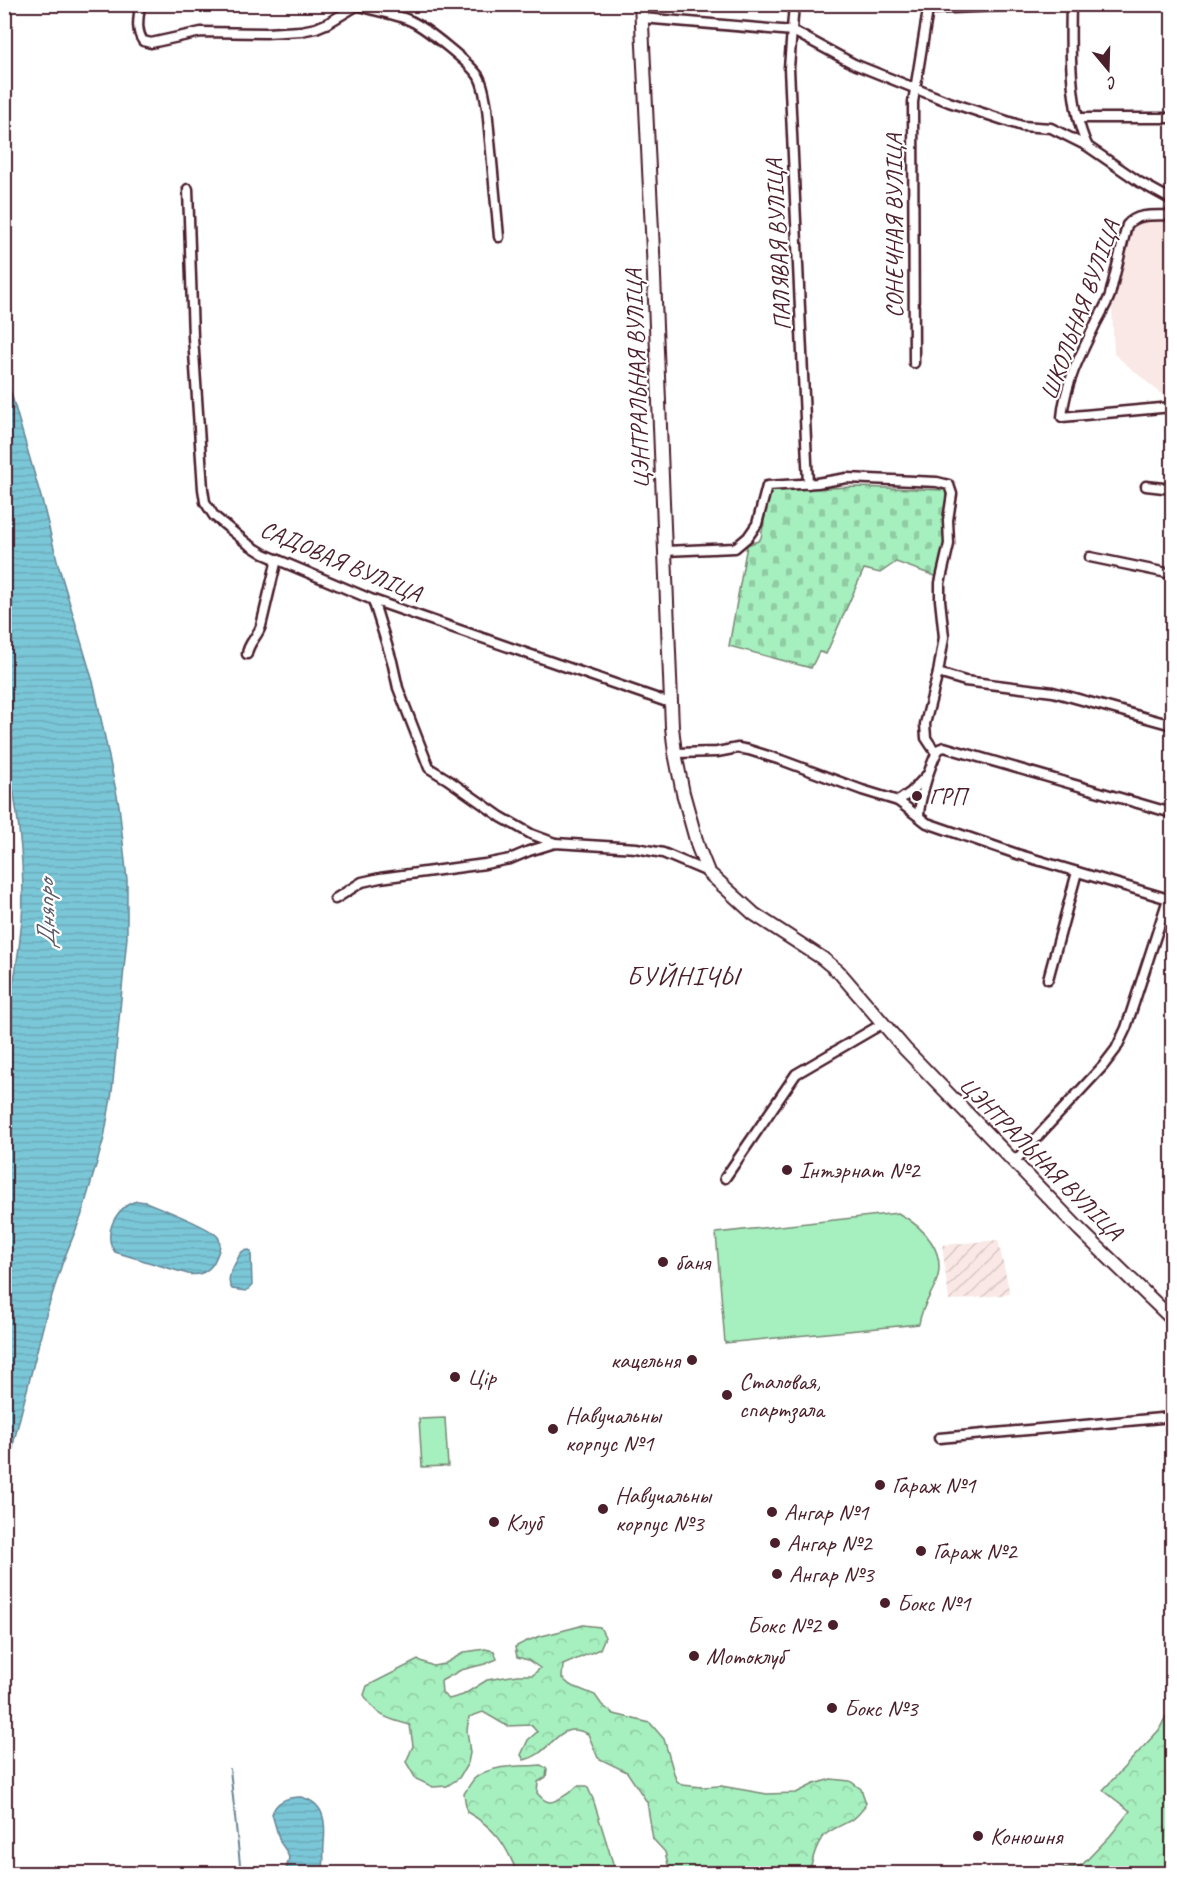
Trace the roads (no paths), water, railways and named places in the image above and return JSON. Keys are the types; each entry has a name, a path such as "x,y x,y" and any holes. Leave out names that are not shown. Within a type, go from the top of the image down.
{"street":[{"path":"140,4 138,30 140,38 151,43 201,32 301,31 328,23 358,5 412,21 429,32 473,69 483,88 487,108 499,237"},
{"name":"ЦЭНТРАЛЬНАЯ ВУЛІЦА","path":"641,4 657,322 670,703 675,753 702,859 708,872 754,914 806,947 839,972 882,1024 1014,1162 1080,1230 1173,1319"},
{"name":"ПАЛЯВАЯ ВУЛІЦА","path":"794,4 789,68 808,484"},
{"path":"929,7 1051,4"},
{"path":"1071,4 1070,51 1080,131 1087,146"},
{"name":"СОНЕЧНАЯ ВУЛІЦА","path":"914,363 913,102 929,7"},
{"path":"642,18 793,31 854,64 949,102 1022,126 1051,128 1087,146 1141,183 1173,200"},
{"path":"1078,118 1173,118"},
{"name":"САДОВАЯ ВУЛІЦА","path":"188,189 193,337 204,496 214,516 248,544 277,559 373,600 670,703"},
{"name":"ШКОЛЬНАЯ ВУЛІЦА","path":"1173,215 1141,216 1127,225 1110,296 1075,366 1063,403 1062,417 1173,407"},
{"path":"664,551 735,548 748,537 757,524 767,486 808,484 847,478 937,482 949,485 952,494 948,520 949,543 939,583 944,637 938,673 925,724 926,738 936,753"},
{"path":"1146,486 1173,489"},
{"path":"1090,557 1173,574"},
{"path":"247,654 247,649 261,626 277,559"},
{"path":"373,600 398,688 429,768 501,817 531,834 555,843 636,848 663,853 708,872"},
{"path":"938,673 994,686 1053,692 1173,725"},
{"path":"919,816 936,753 944,747 1173,813"},
{"path":"675,753 717,752 738,748 749,750 898,801 927,823 1077,872 1170,899 1126,1028 1116,1049 1014,1162"},
{"path":"898,801 916,788 930,773"},
{"path":"335,898 362,882 510,859 555,843"},
{"path":"1048,979 1077,872"},
{"path":"725,1178 796,1074 882,1024"},
{"path":"939,1438 1173,1417"}],"water":[{"name":"Дняпро","path":"5,372 94,685 119,805 127,880 127,937 112,1092 104,1138 81,1217 62,1264 47,1311 14,1441 5,1511 4,1025 22,920 23,875 19,830 4,741"},
{"path":"146,1202 196,1223 218,1237 220,1247 211,1267 199,1274 188,1274 115,1252 110,1237 113,1221 130,1203"},
{"path":"249,1250 251,1252 252,1286 246,1291 232,1289 229,1281 231,1272 240,1254"},
{"path":"301,1797 315,1804 324,1821 322,1873 285,1873 289,1858 280,1842 272,1814 276,1806 283,1801"}],"waterway":[{"path":"230,1769 241,1874"}],"place":[{"name":"ГРП","path":"917,796"},
{"name":"Інтэрнат №2","path":"787,1170"},
{"name":"баня","path":"663,1262"},
{"name":"кацельня","path":"692,1360"},
{"name":"Цір","path":"455,1377"},
{"name":"Сталовая, спартзала","path":"727,1395"},
{"name":"Навучальны корпус №1","path":"553,1429"},
{"name":"Гараж №1","path":"880,1485"},
{"name":"Навучальны корпус №3","path":"603,1509"},
{"name":"Ангар №1","path":"772,1512"},
{"name":"Клуб","path":"494,1522"},
{"name":"Ангар №2","path":"775,1543"},
{"name":"Гараж №2","path":"921,1551"},
{"name":"Ангар №3","path":"777,1574"},
{"name":"Бокс №1","path":"885,1603"},
{"name":"Бокс №2","path":"833,1625"},
{"name":"Мотоклуб","path":"694,1656"},
{"name":"Бокс №3","path":"832,1708"},
{"name":"Конюшня","path":"978,1836"}],"district":[{"name":"БУЙНІЧЫ","path":"683,976"}]}
